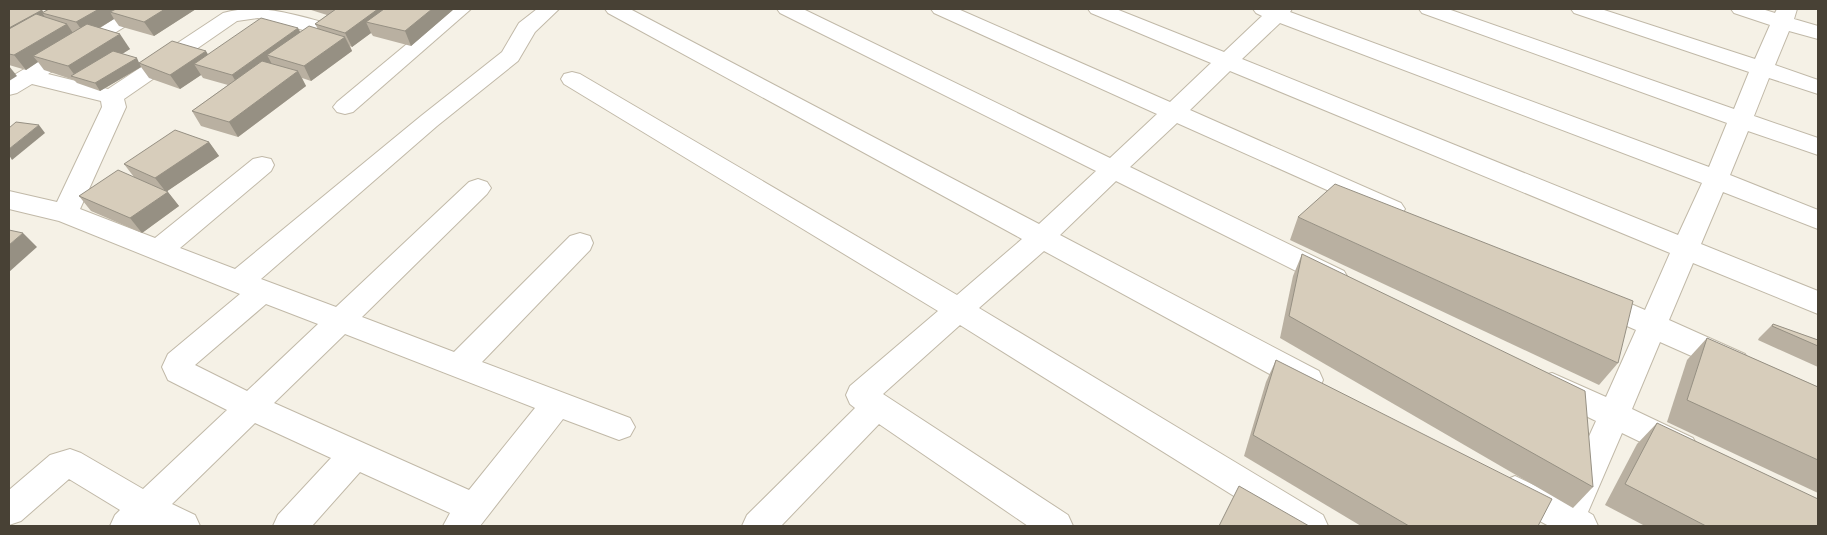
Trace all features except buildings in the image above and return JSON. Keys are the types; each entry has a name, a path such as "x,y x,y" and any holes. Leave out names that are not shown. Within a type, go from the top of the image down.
{"street":[{"path":"9,88 140,9"},
{"path":"345,107 460,9"},
{"path":"549,9 527,28 510,56 429,121 250,287 179,362 177,367 179,371 251,407 356,454 467,517 557,403"},
{"path":"615,9 1332,393"},
{"path":"788,9 1354,288"},
{"path":"941,9 1418,220"},
{"path":"1098,9 1818,304"},
{"path":"1429,9 1818,147"},
{"path":"1581,9 1818,87"},
{"path":"1741,9 1784,15 1818,33"},
{"path":"1056,526 861,396 1042,238 1227,61 1274,10 1716,179 1818,220"},
{"path":"71,215 113,102 230,17 258,12 333,25 302,46"},
{"path":"1490,477 1572,524 1613,415 1716,179 1784,15"},
{"path":"29,76 113,102"},
{"path":"572,78 959,310 1311,526"},
{"path":"159,250 262,165"},
{"path":"136,517 478,188"},
{"path":"9,200 71,215 250,287 619,427"},
{"path":"71,215 100,201"},
{"path":"459,366 580,243"},
{"path":"1571,288 1757,372"},
{"path":"1533,376 1702,458"},
{"path":"759,526 877,406"},
{"path":"290,526 356,454"},
{"path":"9,510 62,465 70,463 136,517 183,526"}]}
